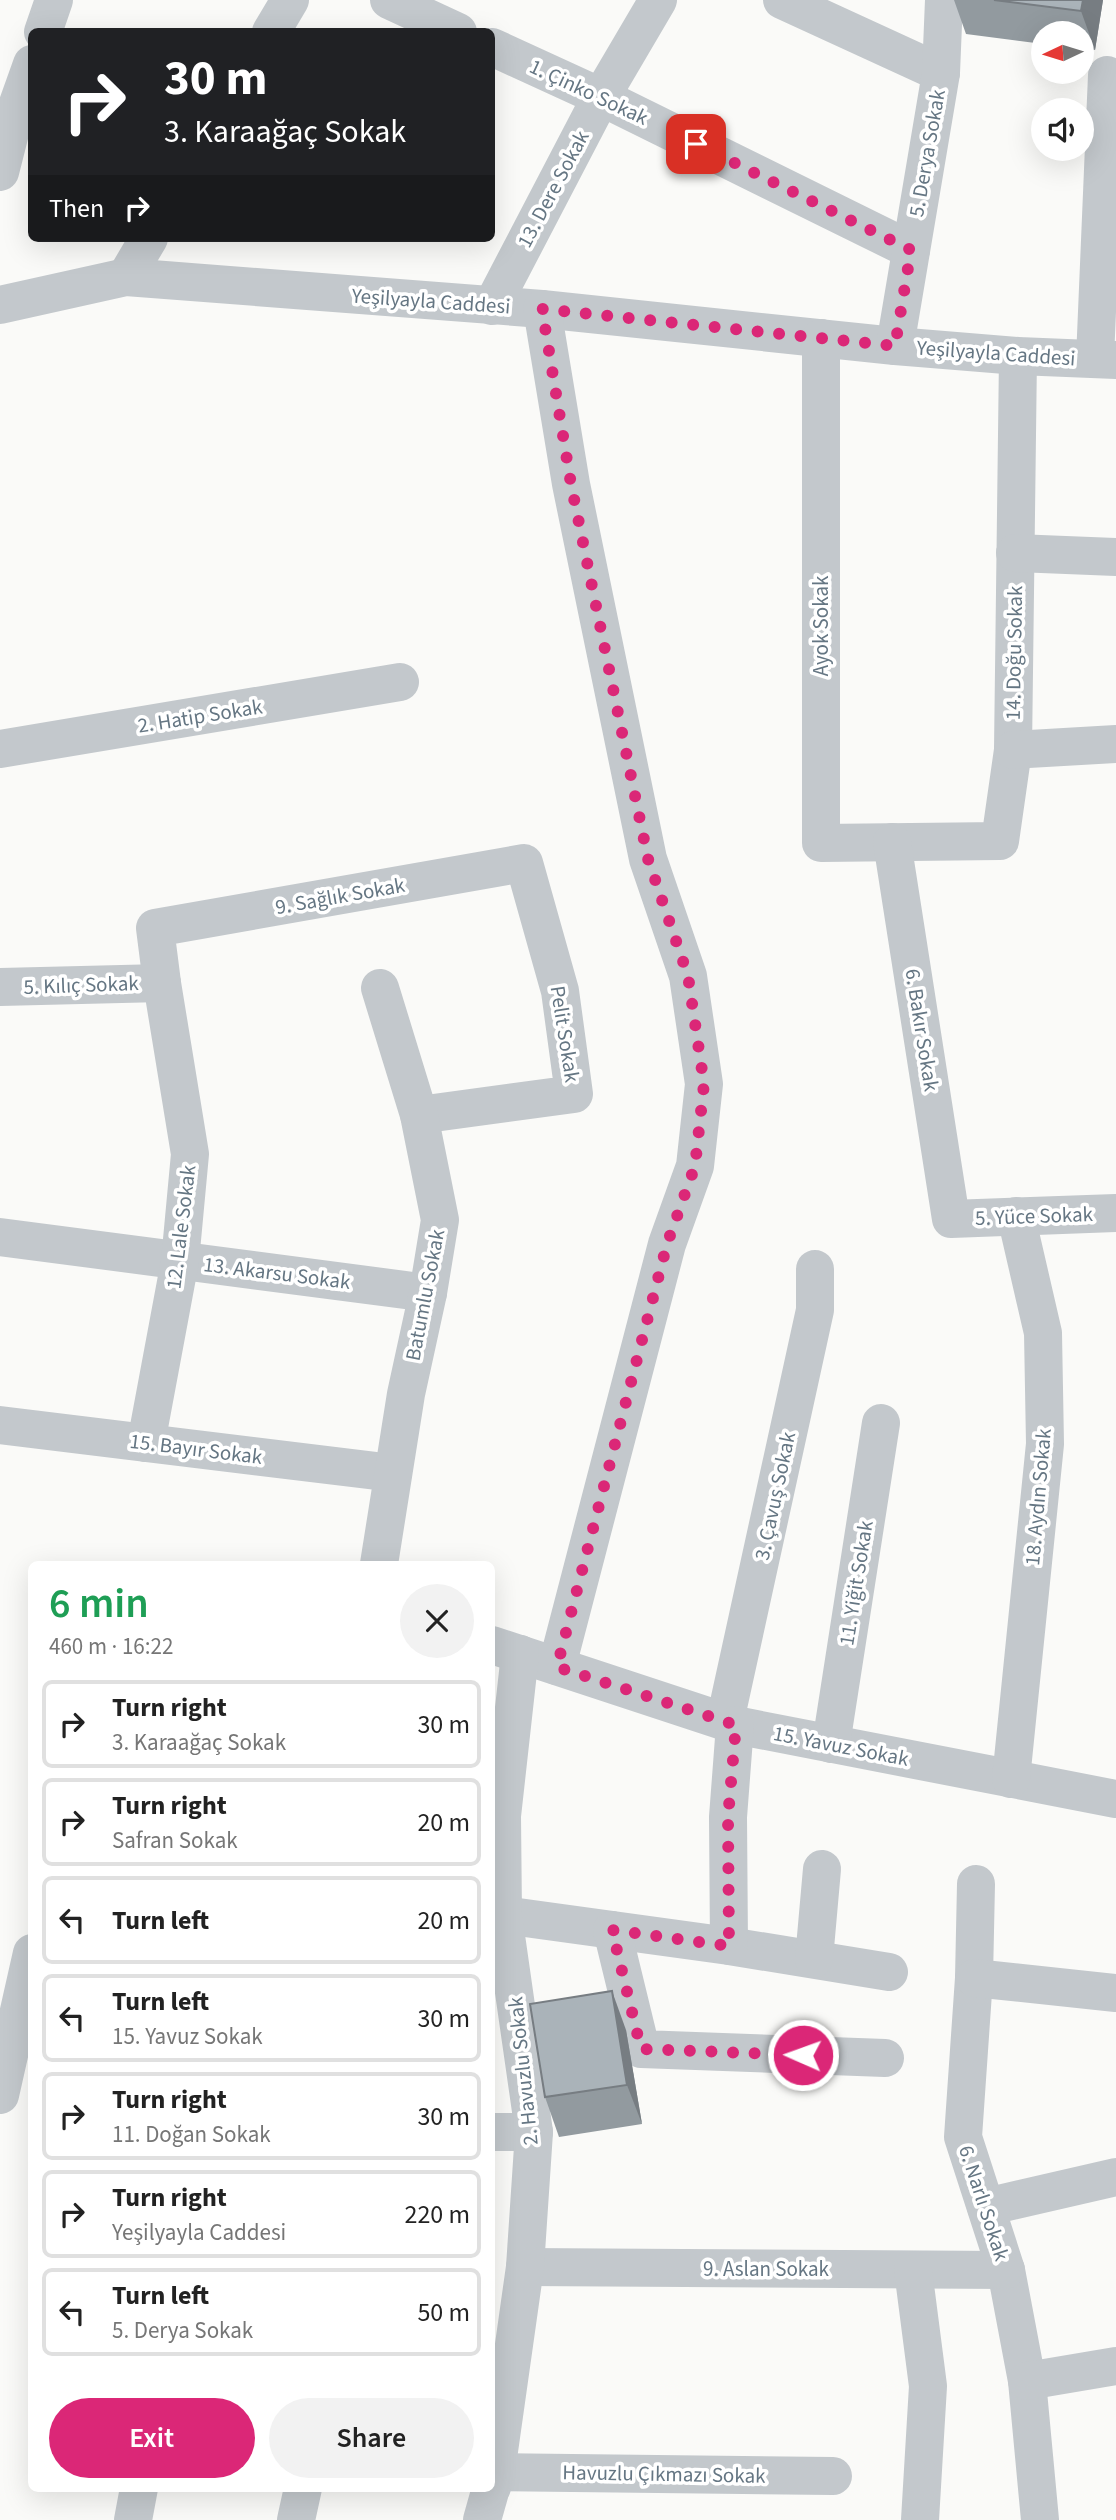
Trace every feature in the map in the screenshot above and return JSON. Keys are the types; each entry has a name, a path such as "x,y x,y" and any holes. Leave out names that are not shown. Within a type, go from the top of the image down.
{"street":[{"path":"44,28 54,0"},
{"path":"273,28 290,0"},
{"path":"389,0 449,28"},
{"name":"13. Dere Sokak","path":"492,306 601,97 658,0"},
{"path":"782,0 941,73"},
{"name":"5. Derya Sokak","path":"895,346 941,73 944,0"},
{"name":"1. Çinko Sokak","path":"495,48 601,97 911,250"},
{"path":"0,172 16,108 28,75"},
{"path":"1106,360 1107,75"},
{"path":"126,278 147,242"},
{"name":"Yeşilyayla Caddesi","path":"0,305 126,278 542,309 895,346 1106,360"},
{"path":"542,309 571,484 648,859 688,976 704,1084 695,1166 667,1244 557,1667"},
{"name":"Ayok Sokak","path":"821,338 821,843 892,842"},
{"name":"14. Doğu Sokak","path":"892,842 1000,841 1013,750 1017,356"},
{"path":"1016,553 1116,557"},
{"name":"2. Hatip Sokak","path":"0,749 400,682"},
{"path":"1013,750 1116,744"},
{"name":"6. Bakır Sokak","path":"892,842 951,1219"},
{"name":"9. Sağlık Sokak","path":"155,928 524,863"},
{"name":"Pelit Sokak","path":"419,1115 574,1094 560,991 524,863"},
{"name":"12. Lale Sokak","path":"146,1443 180,1261 190,1154 155,928"},
{"name":"5. Kılıç Sokak","path":"0,987 162,983"},
{"name":"Batumlu Sokak","path":"379,1561 406,1394 428,1293 440,1220 419,1115 380,988"},
{"name":"5. Yüce Sokak","path":"951,1219 1116,1213"},
{"name":"18. Aydın Sokak","path":"1011,1779 1045,1444 1043,1333 1017,1216"},
{"name":"13. Akarsu Sokak","path":"0,1237 428,1293"},
{"name":"3. Çavuş Sokak","path":"729,1946 730,1723 815,1310 815,1269"},
{"name":"11. Yiğit Sokak","path":"831,1744 880,1423"},
{"name":"15. Bayır Sokak","path":"0,1425 393,1473"},
{"name":"15. Yavuz Sokak","path":"506,1650 730,1723 1116,1799"},
{"name":"2. Havuzlu Sokak","path":"495,2469 525,2267 534,2132 503,1915 502,1816 506,1650"},
{"path":"814,1959 822,1869"},
{"name":"6. Narlı Sokak","path":"976,1884 974,1978 963,2137 1006,2270 1027,2381 1040,2520"},
{"path":"503,1915 729,1946 889,1972"},
{"path":"612,1930 641,2049 885,2058"},
{"path":"974,1978 1116,1993"},
{"path":"11,2093 28,1979"},
{"path":"495,2132 534,2132"},
{"path":"986,2207 1116,2177"},
{"name":"9. Aslan Sokak","path":"525,2267 1006,2270"},
{"path":"913,2270 928,2386 920,2520"},
{"path":"1027,2381 1116,2366"},
{"name":"Havuzlu Çıkmazı Sokak","path":"495,2482 832,2476"},
{"path":"133,2520 138,2492"},
{"path":"296,2520 302,2492"},
{"name":"2. Havuzlu Sokak","path":"482,2520 490,2492"}],"building":[{"path":"994,0 1083,0 1081,11"},
{"path":"612,1991 627,2085 545,2097 530,2004"}],"route":[{"path":"696,144 911,250 895,346 542,309 571,484 648,859 688,976 704,1084 695,1166 667,1244 557,1667 736,1725 728,1817 729,1946 612,1930 641,2049 803,2055"}]}
